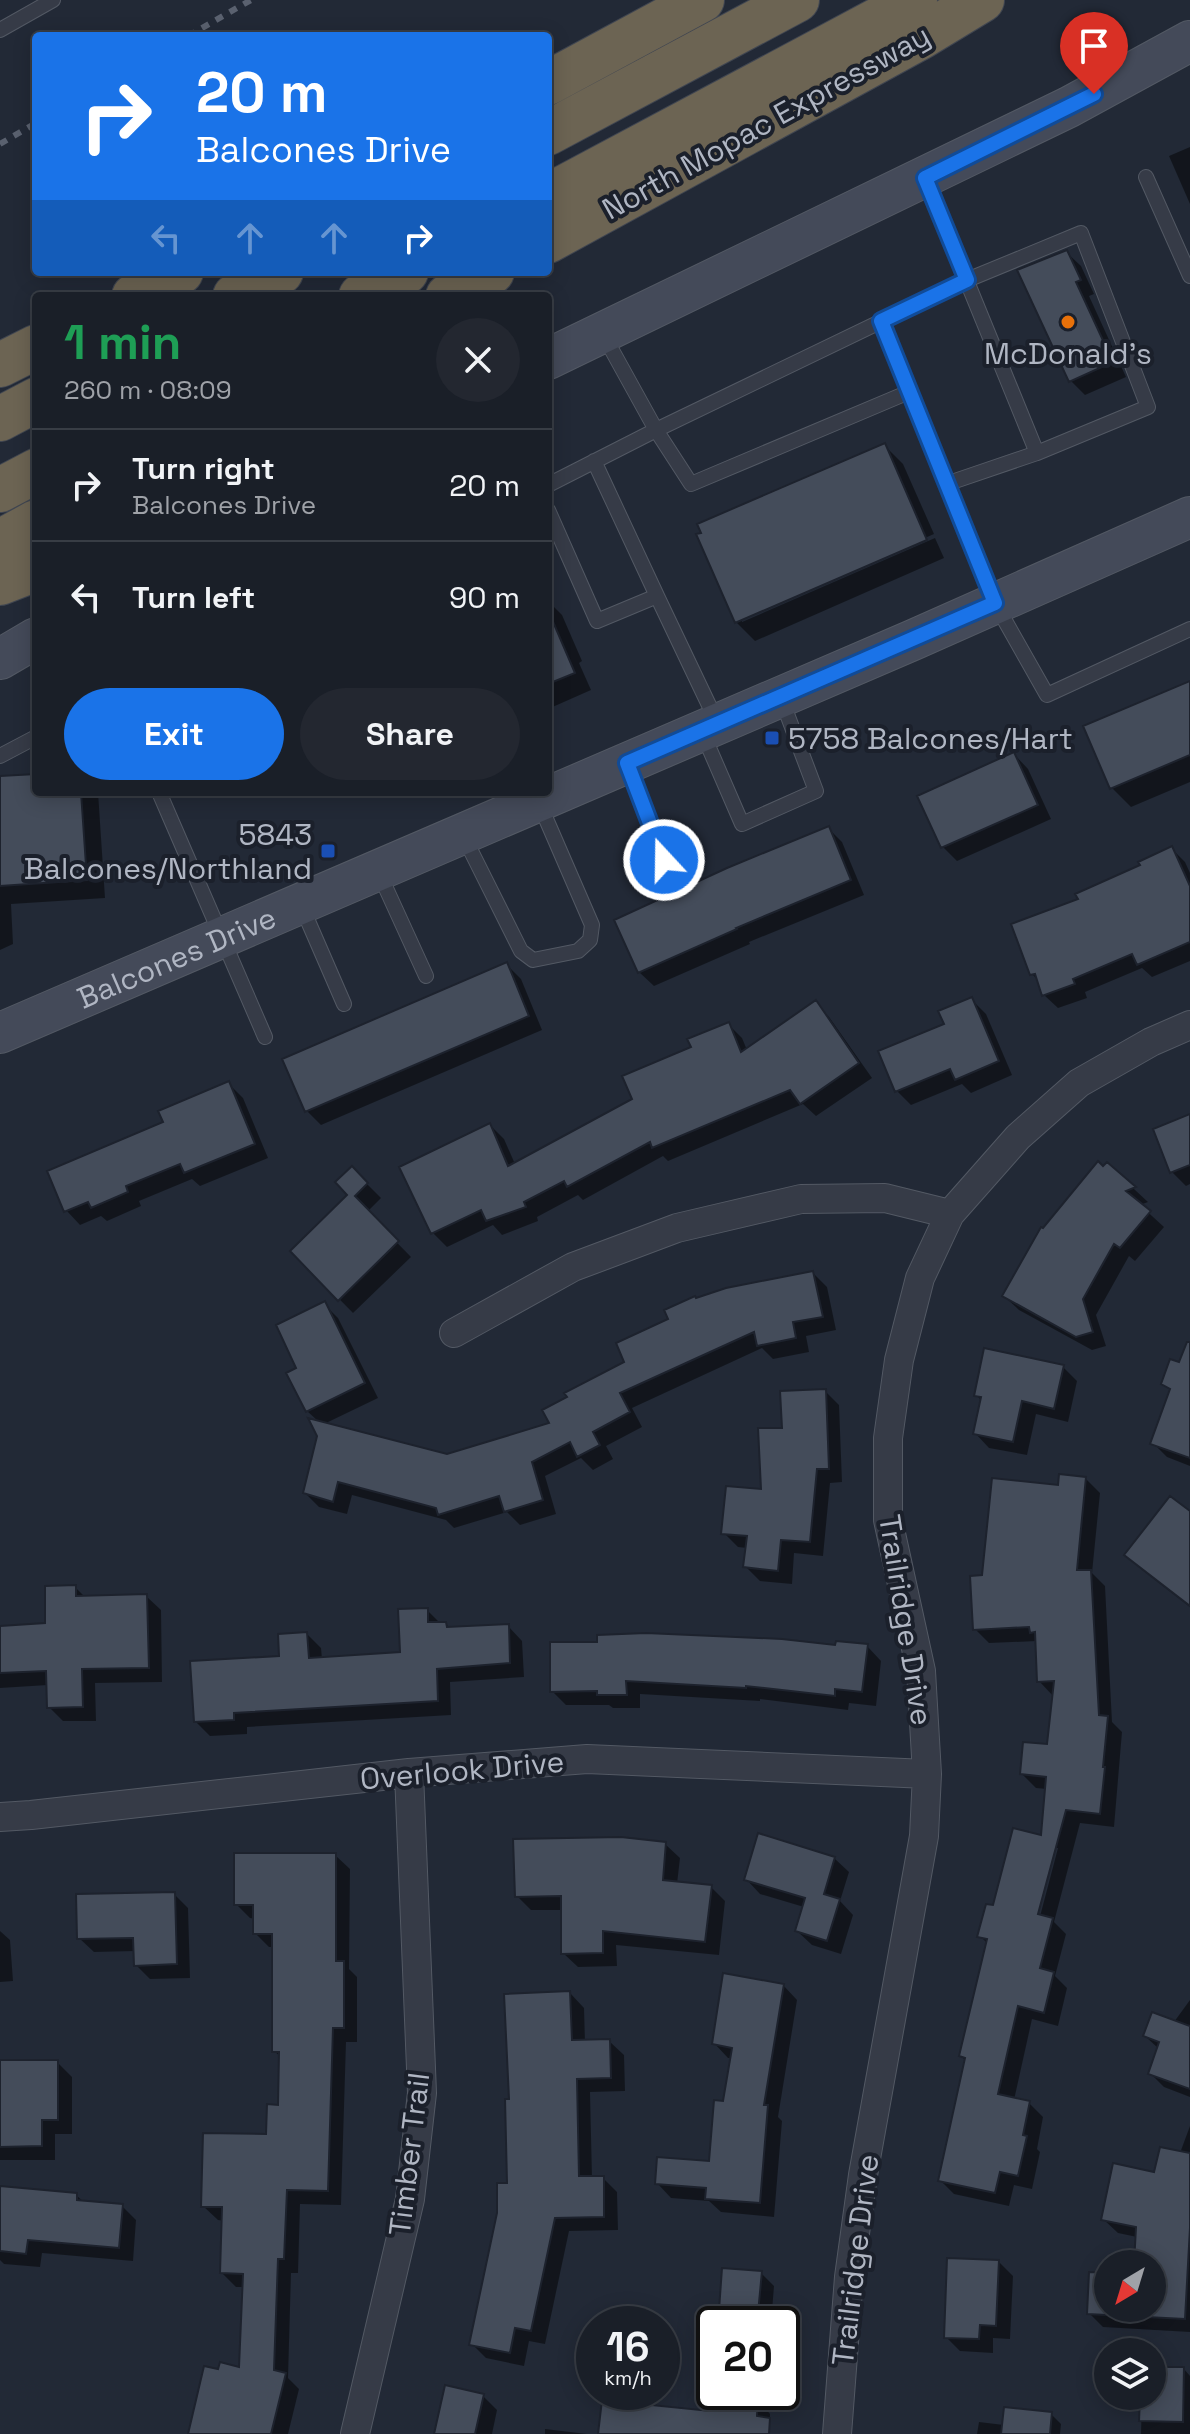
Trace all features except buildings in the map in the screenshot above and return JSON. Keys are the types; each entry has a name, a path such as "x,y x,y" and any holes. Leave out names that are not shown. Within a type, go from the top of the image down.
{"highway":[{"path":"552,81 702,0"},
{"path":"552,131 797,0"},
{"path":"552,194 915,0"},
{"name":"North Mopac Expressway","path":"552,239 921,37 982,0"},
{"path":"142,292 173,276"},
{"path":"243,292 273,276"},
{"path":"368,292 398,276"},
{"path":"455,292 485,276"},
{"path":"0,365 32,349"},
{"path":"0,419 32,402"},
{"path":"0,490 32,473"},
{"path":"0,542 32,524"},
{"path":"0,583 32,571"}],"street":[{"path":"552,357 1069,107 1190,41"},
{"name":"Balcones Drive","path":"552,795 1190,517"},
{"path":"0,659 32,640"},
{"name":"Balcones Drive","path":"0,1033 550,796"},
{"name":"Trailridge Drive","path":"837,2434 849,2277 863,2175 924,1836 927,1774 921,1671 888,1520 888,1438 899,1360 920,1278 950,1214 1018,1137 1079,1083 1151,1042 1190,1025"},
{"path":"454,1333 573,1267 677,1228 801,1199 885,1198 950,1214"},
{"name":"Overlook Drive","path":"0,1817 409,1773 587,1759 927,1774"},
{"name":"Timber Trail","path":"355,2434 410,2199 422,2093 409,1773"}],"lane":[{"path":"0,30 53,0"},
{"path":"1146,177 1190,276"},
{"path":"925,178 1037,453"},
{"path":"552,483 967,280 1081,233 1148,407 1037,453 946,484"},
{"path":"881,321 995,603 1047,695 1190,629"},
{"path":"602,333 656,430 691,484 909,392"},
{"path":"594,461 657,596 710,727 742,824 816,791 780,697"},
{"path":"552,519 597,621 657,596"},
{"path":"0,756 32,739"},
{"path":"627,763 664,860"},
{"path":"161,796 265,1037"},
{"path":"462,833 521,951 533,960 578,951 590,940 592,925 538,801"},
{"path":"378,869 426,976"},
{"path":"300,902 344,1004"}],"railway":[{"path":"195,32 251,0"},
{"path":"0,144 32,125"}],"place":[{"name":"McDonald's","path":"1068,322"},
{"name":"5758 Balcones/Hart","path":"772,738"},
{"name":"5843 Balcones/Northland","path":"328,851"}],"route":[{"path":"664,860 627,763 995,603 881,321 967,280 925,178 1094,94"}]}
